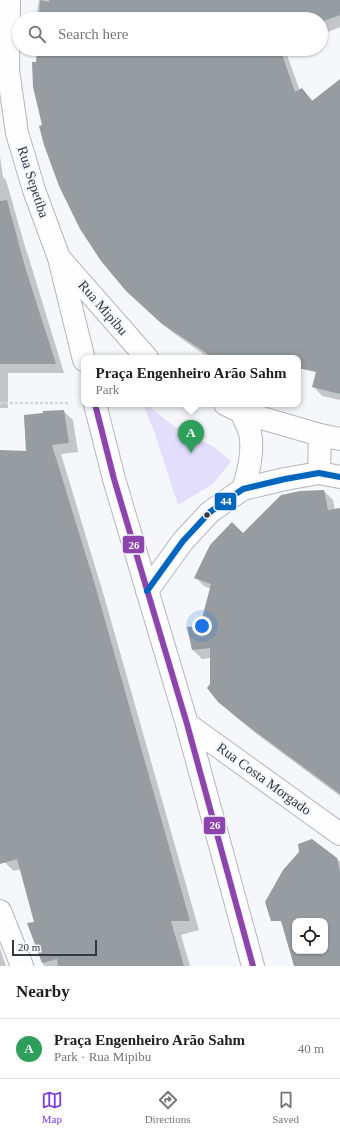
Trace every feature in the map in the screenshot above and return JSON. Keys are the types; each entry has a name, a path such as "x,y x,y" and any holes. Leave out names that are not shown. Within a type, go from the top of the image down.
{"street":[{"name":"Rua Sepetiba","path":"9,0 8,70 17,133 34,190 59,258 83,355"},
{"name":"Rua Mipibu","path":"59,258 144,355"},
{"path":"88,407 101,425 114,479 187,724 253,966"},
{"path":"101,425 106,407"},
{"path":"147,591 183,541 210,512 243,489 285,479 330,475 330,437 233,408"},
{"path":"233,408 249,431 252,444 248,473 243,489"},
{"name":"Rua Costa Morgado","path":"187,724 340,834"},
{"path":"0,911 22,966"}],"path":[{"path":"0,403 81,404"}],"shaded area":[{"path":"144,407 149,407 175,427 212,446 231,461 213,484 178,505 154,431"}],"building":[{"path":"40,0 49,2 49,0 340,0 340,15 328,19 328,12 39,12"},
{"path":"36,56 282,56 295,92 302,88 312,101 340,79 340,394 312,387 316,372 301,369 301,355 209,355 162,324 126,291 101,261 80,229 59,186 44,145 39,126 42,125 33,87 32,62 36,62"},
{"path":"7,200 25,267 56,364 0,364 0,201"},
{"path":"64,410 69,443 52,445 95,585 190,921 171,921 184,966 58,966 57,959 42,963 27,923 34,922 17,859 0,864 0,450 26,451 24,415 43,413 43,411"},
{"path":"324,490 328,510 340,508 340,794 218,702 207,688 210,684 210,648 192,650 187,627 200,626 211,584 194,578 210,545 232,522 243,533 281,495 300,491"},
{"path":"312,839 337,858 340,871 340,966 294,966 281,921 271,921 265,902 283,870 299,852 298,844"}],"transit line":[{"name":"26","path":"96,407 114,479 187,724 253,966"},
{"name":"44","path":"147,591 183,541 210,512 243,489 319,473 340,477"}],"place":[{"name":"Praça Engenheiro Arão Sahm","path":"191,453"}]}
